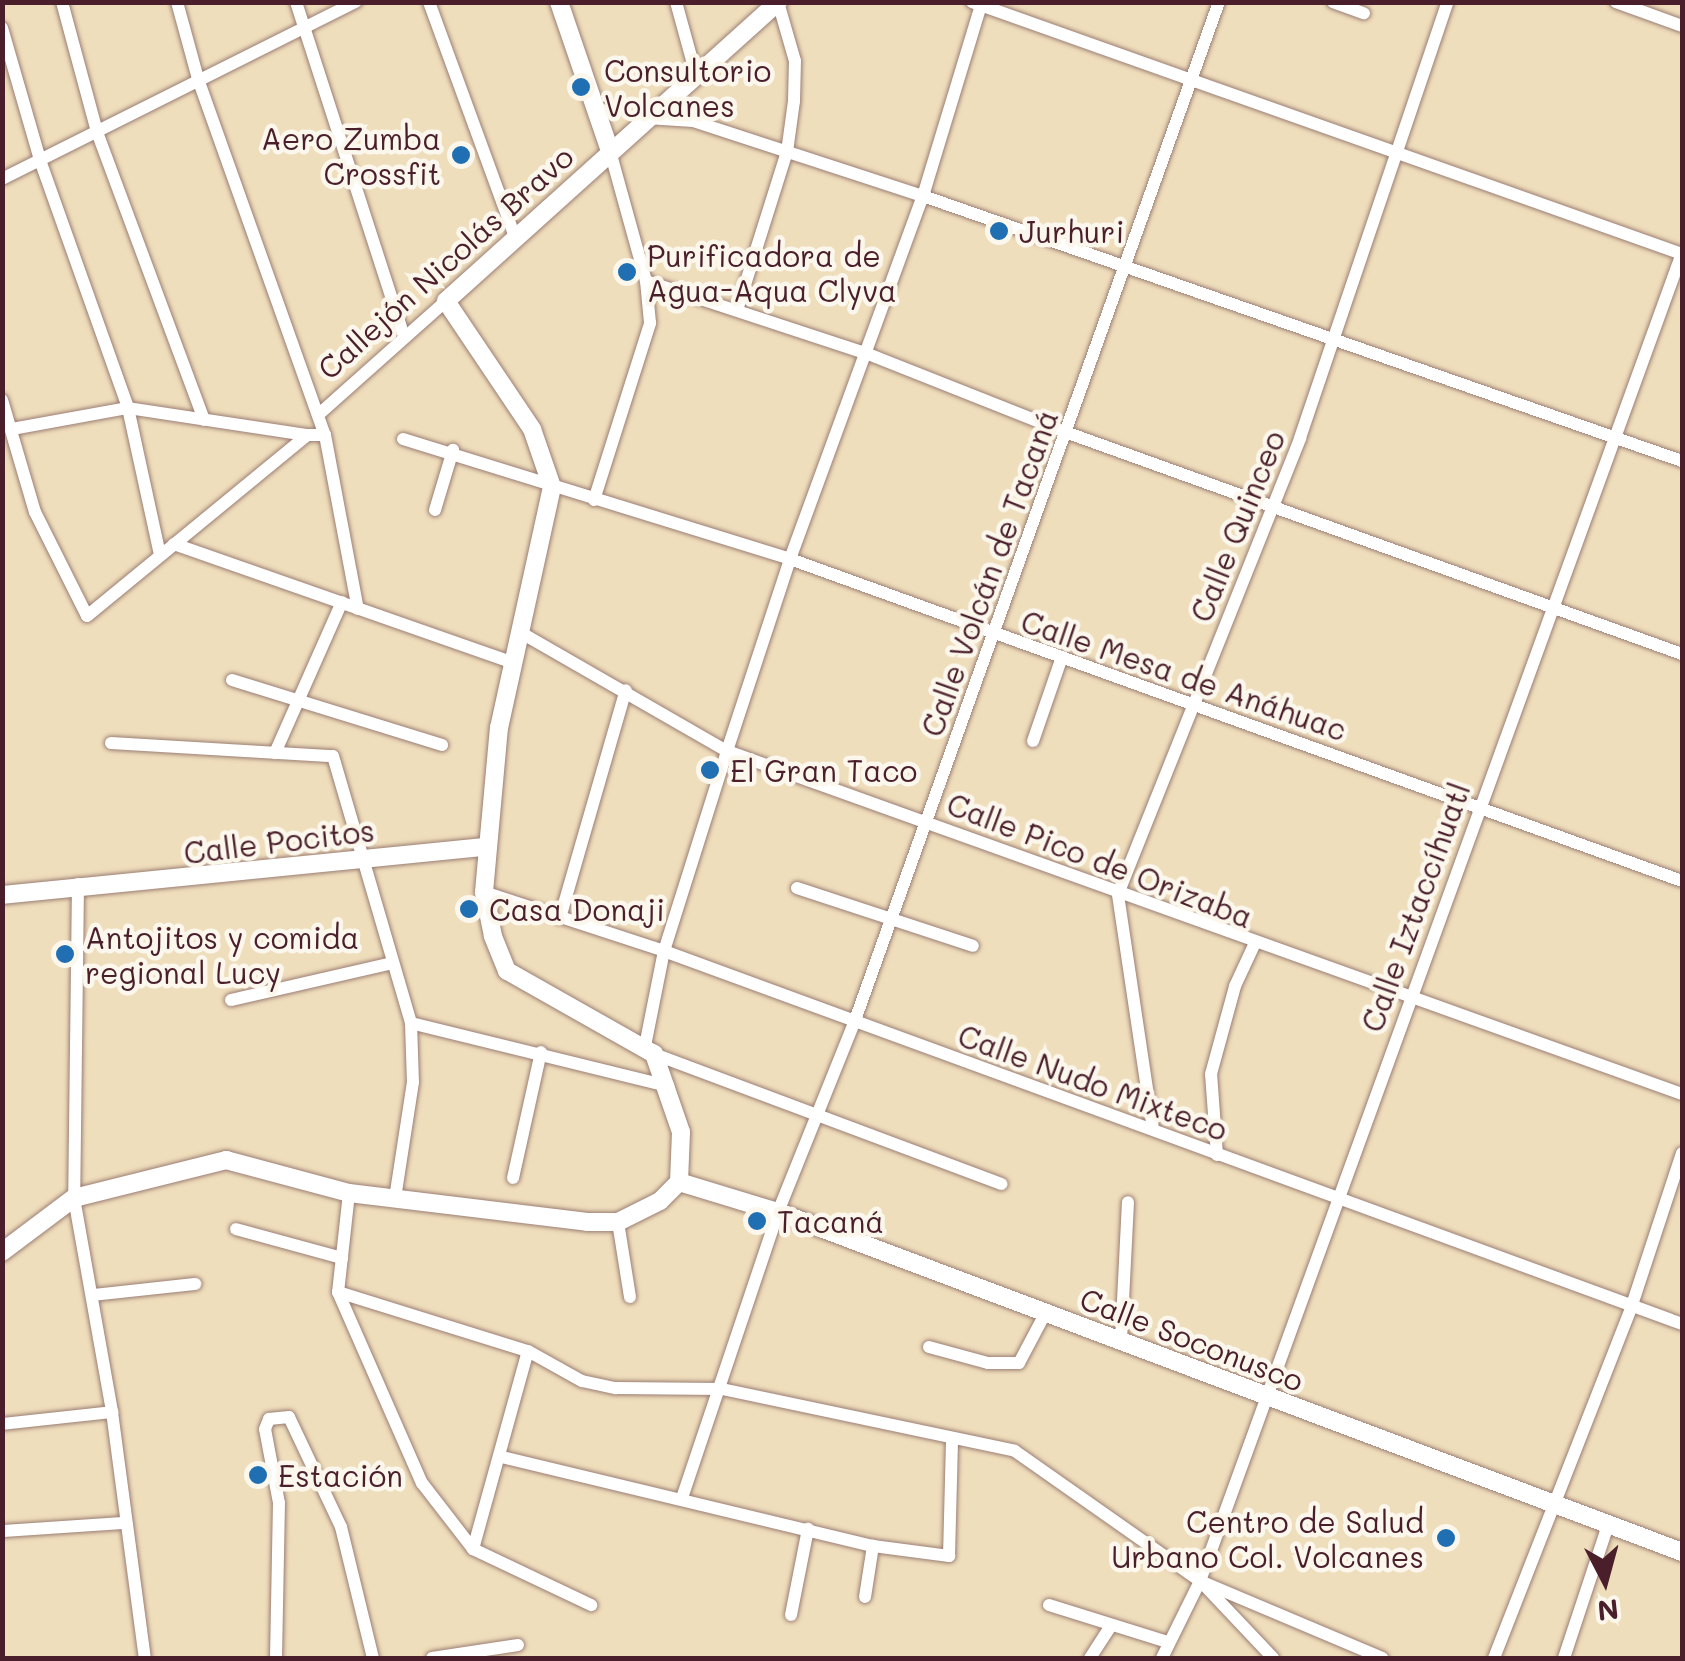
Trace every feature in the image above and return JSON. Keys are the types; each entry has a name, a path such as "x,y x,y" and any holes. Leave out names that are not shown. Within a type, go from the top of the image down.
{"street":[{"path":"62,2 98,132 204,420"},
{"path":"178,2 198,79 325,435 358,609"},
{"path":"296,2 404,336"},
{"path":"2,178 41,163 198,79 356,2"},
{"path":"430,2 516,240"},
{"path":"559,2 610,151 646,281 650,323 594,500"},
{"path":"676,2 695,71"},
{"path":"738,307 787,152 796,61 778,2"},
{"name":"Callejón Nicolás Bravo","path":"318,415 516,240 642,118 778,2"},
{"name":"Calle Volcán de Tacaná","path":"682,1498 722,1389 778,1212 854,1023 924,820 1128,266 1219,2"},
{"path":"1333,2 1364,13"},
{"name":"Calle Quinceo","path":"1118,894 1275,504 1448,2"},
{"path":"1616,2 1682,26"},
{"path":"2,1252 38,1218 74,1198 226,1160 349,1193 618,1222 660,1201 679,1182 681,1132 668,1086 649,1050 664,951 790,559 868,354 922,196 978,4 1682,254"},
{"path":"2,28 41,163 128,408 160,555"},
{"path":"642,118 694,121 922,196 1682,461"},
{"name":"Calle Iztaccíhuatl","path":"1162,1658 1200,1580 1478,806 1559,606 1613,437 1682,254"},
{"path":"646,281 738,307 1068,433 1559,606 1682,654"},
{"path":"446,301 532,429 552,487 511,662 486,846 484,892 507,971 649,1050 1001,1184"},
{"path":"2,400 55,559 84,613 97,612 307,435"},
{"path":"12,430 128,408 325,435"},
{"name":"Calle Mesa de Anáhuac","path":"404,439 453,450 552,487 790,559 1682,881"},
{"path":"435,510 453,450"},
{"path":"174,544 511,662"},
{"path":"274,753 342,602"},
{"name":"Calle Pico de Orizaba","path":"518,631 727,751 1254,944 1682,1094"},
{"path":"1033,740 1062,657"},
{"path":"232,680 296,703 442,745"},
{"path":"560,918 626,690"},
{"path":"111,743 333,756 411,1023 413,1082 395,1198"},
{"name":"Calle Pocitos","path":"2,894 78,884 170,882 486,846"},
{"path":"78,884 74,1198 112,1412 145,1658"},
{"path":"797,888 973,946"},
{"name":"Calle Nudo Mixteco","path":"484,892 664,951 1682,1324"},
{"path":"1118,894 1154,1130"},
{"path":"1217,1154 1211,1074 1254,944"},
{"path":"231,1000 393,963"},
{"path":"411,1023 668,1086"},
{"path":"514,1178 540,1052"},
{"path":"1494,1658 1632,1305 1682,1153"},
{"name":"Calle Soconusco","path":"679,1182 778,1212 1682,1552"},
{"path":"349,1193 338,1292 422,1483 474,1549 591,1605"},
{"path":"1121,1340 1128,1202"},
{"path":"618,1222 630,1297"},
{"path":"236,1229 342,1258"},
{"path":"93,1296 195,1284"},
{"path":"338,1292 528,1352 582,1380 616,1388 722,1389 952,1440 1016,1450 1200,1580 1273,1658"},
{"path":"928,1346 988,1363 1019,1363 1046,1312"},
{"path":"474,1549 528,1352"},
{"path":"2,1424 112,1412"},
{"path":"276,1658 279,1503 265,1429 269,1419 289,1416 321,1473 341,1527 374,1658"},
{"path":"502,1457 873,1546 949,1556 952,1440"},
{"path":"2,1531 124,1523"},
{"path":"1564,1658 1608,1525"},
{"path":"791,1615 808,1529"},
{"path":"865,1597 873,1546"},
{"path":"1200,1580 1382,1658"},
{"path":"1049,1606 1168,1642"},
{"path":"1090,1658 1110,1626"},
{"path":"432,1658 518,1644"}],"place":[{"name":"Consultorio Volcanes","path":"581,87"},
{"name":"Aero Zumba Crossfit","path":"461,155"},
{"name":"Jurhuri","path":"999,231"},
{"name":"Purificadora de Agua-Aqua Clyva","path":"627,272"},
{"name":"El Gran Taco","path":"710,770"},
{"name":"Casa Donaji","path":"469,909"},
{"name":"Antojitos y comida regional Lucy","path":"65,954"},
{"name":"Tacaná","path":"757,1221"},
{"name":"Estación","path":"258,1475"},
{"name":"Centro de Salud Urbano Col. Volcanes","path":"1446,1538"}]}
